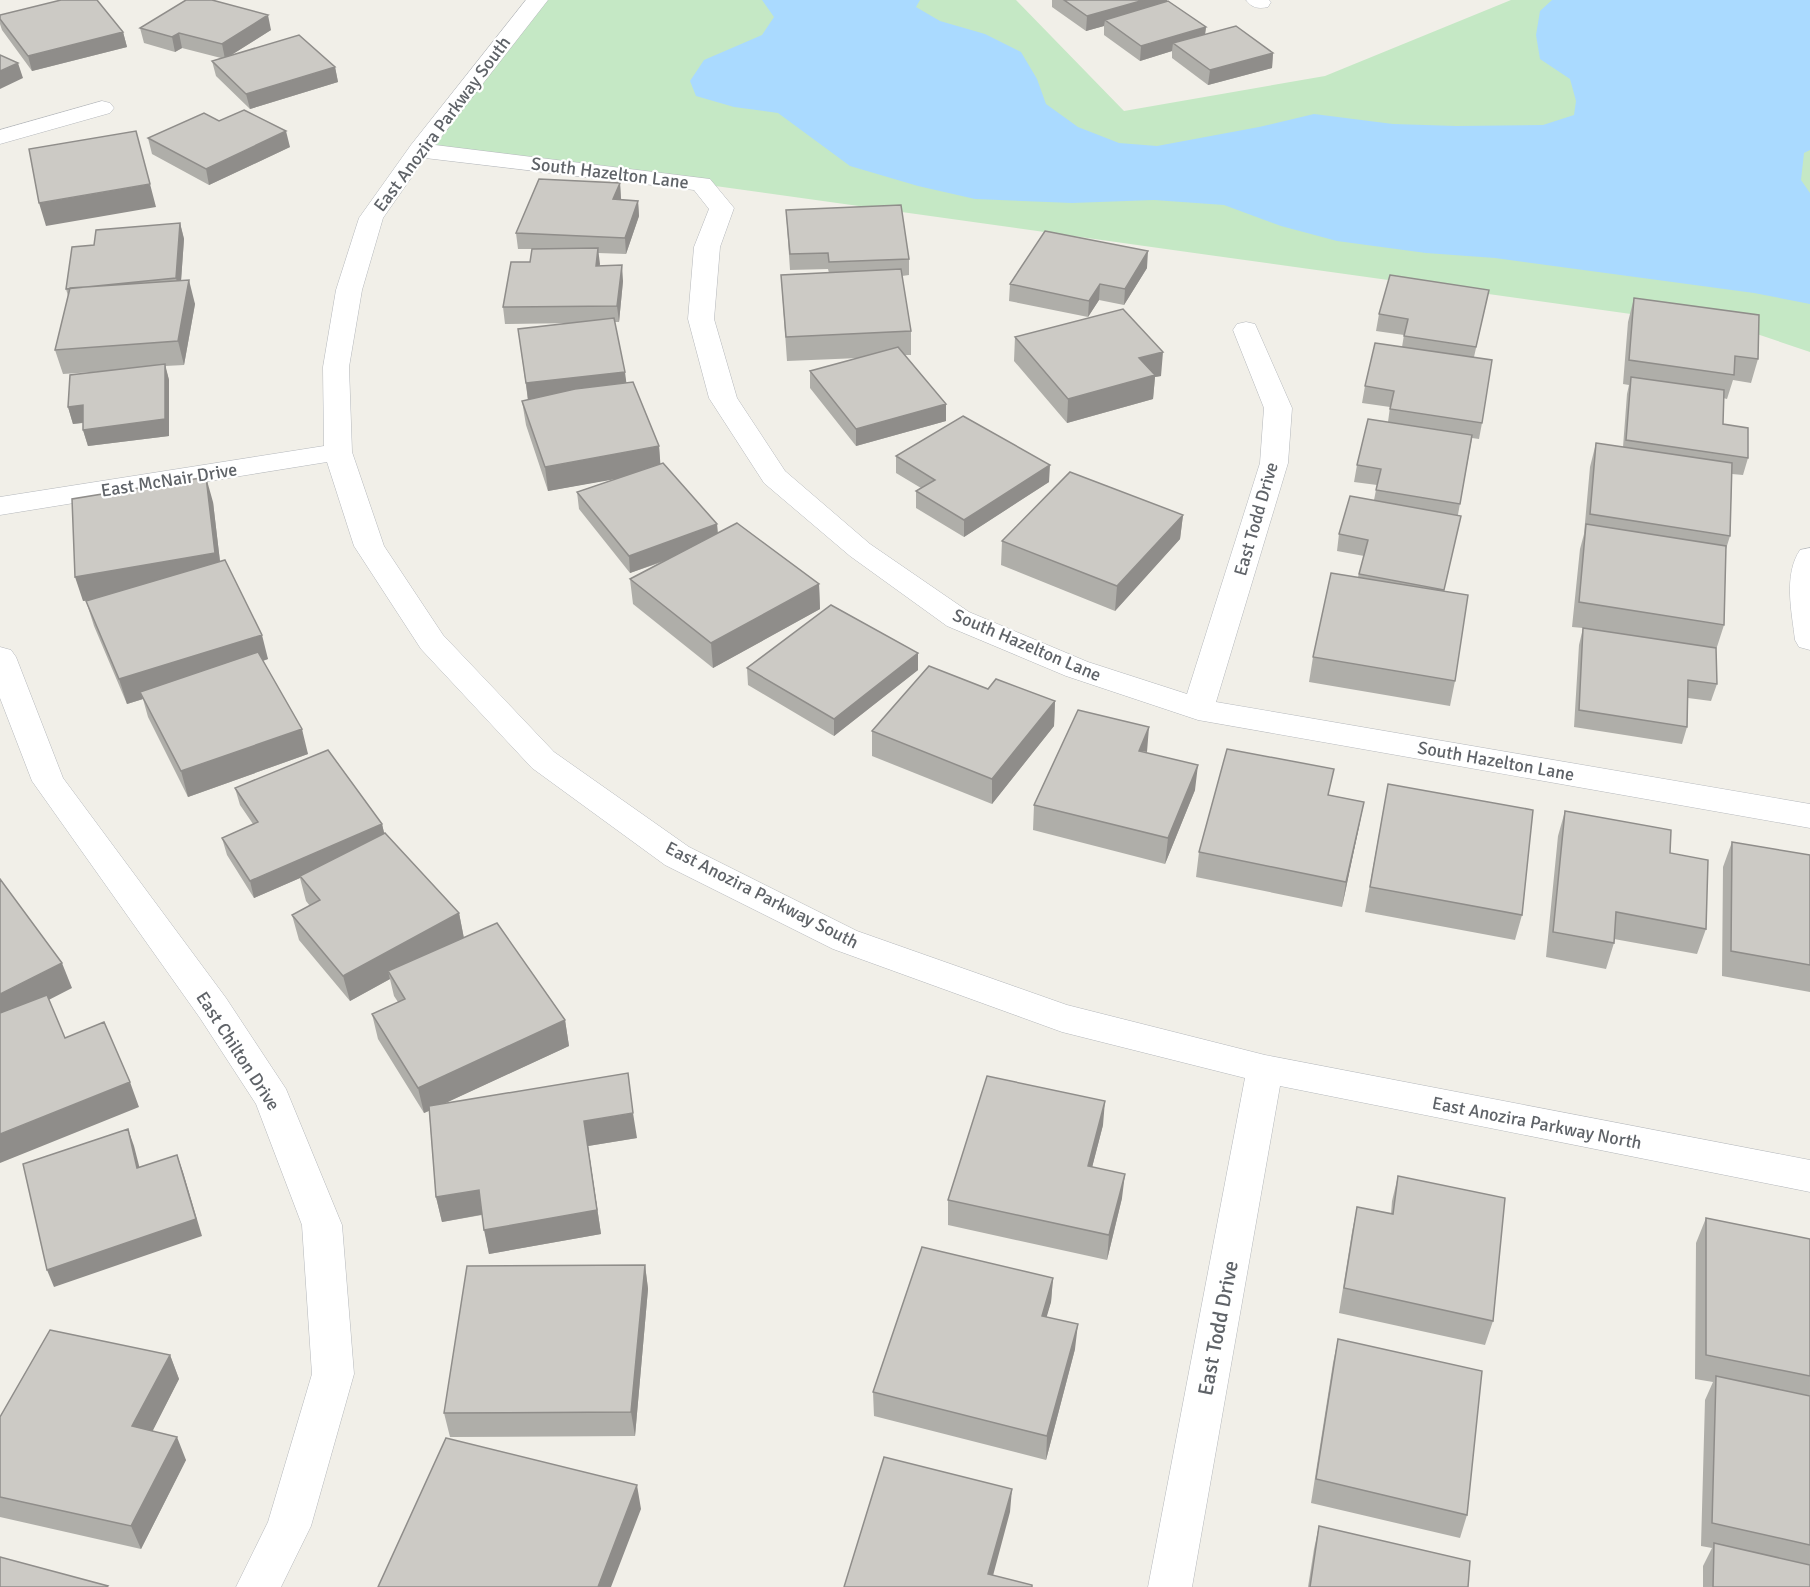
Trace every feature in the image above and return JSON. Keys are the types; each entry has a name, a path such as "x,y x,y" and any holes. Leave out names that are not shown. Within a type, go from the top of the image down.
{"street":[{"name":"East Anozira Parkway South","path":"537,0 419,150 371,218 349,290 336,367 338,452 369,546 432,642 543,760 677,856 845,940 878,952 1062,1018 1265,1069"},
{"path":"0,137 102,108"},
{"name":"South Hazelton Lane","path":"419,150 702,184 722,208 707,247 700,319 723,399 774,477 860,550 958,619 1077,669 1198,709 1810,816"},
{"name":"East Todd Drive","path":"1198,709 1274,463 1278,408 1246,330"},
{"name":"East McNair Drive","path":"0,506 338,452"},
{"path":"1810,557 1805,590 1810,640"},
{"name":"East Chilton Drive","path":"0,657 48,781 213,1008 273,1099 322,1225 333,1374 289,1526 258,1587"},
{"name":"East Todd Drive","path":"1170,1587 1265,1069"},
{"name":"East Anozira Parkway North","path":"1265,1069 1810,1176"}],"green space":[{"path":"537,0 1016,0 1124,111 1325,76 1511,0 1810,0 1810,352 1745,330 701,184 419,150"}],"water":[{"path":"762,0 920,0 916,7 940,21 985,34 1021,52 1037,79 1046,104 1078,127 1119,143 1157,146 1314,114 1393,124 1543,125 1574,115 1576,101 1570,79 1540,59 1536,35 1540,11 1552,0 1810,0 1810,150 1804,153 1801,180 1810,193 1810,304 1754,293 1495,258 1426,253 1337,241 1281,226 1224,205 1154,200 1072,203 975,199 918,186 850,166 778,113 734,107 696,96 690,81 704,60 762,35 774,17"}],"building":[{"path":"61,0 97,0 123,32 28,56 0,19 0,15"},
{"path":"186,0 212,0 268,15 222,44 179,33 172,37 140,28"},
{"path":"1064,0 1144,0 1087,16"},
{"path":"1168,1 1206,27 1141,46 1105,20"},
{"path":"1236,26 1273,53 1210,70 1173,43"},
{"path":"299,35 335,67 246,94 212,61"},
{"path":"0,55 18,63 0,71"},
{"path":"244,110 286,131 206,169 148,138 204,113 219,121"},
{"path":"136,131 150,184 39,203 29,149"},
{"path":"539,179 620,183 613,199 638,201 625,238 516,233"},
{"path":"901,205 909,259 829,262 828,253 790,254 786,210"},
{"path":"180,223 176,278 66,289 72,247 94,245 96,230"},
{"path":"1045,231 1148,251 1125,289 1100,284 1089,301 1010,284"},
{"path":"598,248 596,266 622,265 617,306 503,307 511,262 530,262 532,249"},
{"path":"901,269 911,331 786,337 781,275"},
{"path":"1390,275 1489,290 1476,347 1404,336 1408,319 1379,314"},
{"path":"189,280 178,341 55,350 70,288"},
{"path":"1634,298 1759,315 1758,359 1735,356 1734,375 1629,360"},
{"path":"1123,309 1163,352 1139,358 1155,375 1068,399 1015,337"},
{"path":"614,318 625,372 526,383 518,329"},
{"path":"1375,343 1492,360 1482,423 1390,409 1394,391 1365,386"},
{"path":"898,347 946,404 856,429 810,371"},
{"path":"165,364 165,419 83,430 83,405 68,407 70,375"},
{"path":"1631,377 1724,390 1723,424 1748,428 1748,458 1626,440"},
{"path":"633,382 659,446 545,467 522,401 575,389"},
{"path":"963,416 1050,465 964,520 916,491 935,480 896,456"},
{"path":"1368,419 1472,435 1460,504 1376,490 1381,469 1357,465"},
{"path":"1596,443 1732,463 1730,536 1590,514"},
{"path":"663,463 717,524 629,556 577,492"},
{"path":"1070,472 1183,515 1117,586 1002,541"},
{"path":"206,477 215,553 75,577 72,499"},
{"path":"1350,496 1461,516 1444,590 1359,574 1368,540 1339,534"},
{"path":"737,523 819,584 711,643 630,579"},
{"path":"1586,524 1726,546 1724,625 1579,602"},
{"path":"225,560 262,635 119,679 86,601"},
{"path":"1331,573 1468,595 1455,681 1313,657"},
{"path":"831,605 918,653 834,719 747,668"},
{"path":"1583,628 1716,648 1717,684 1688,680 1687,727 1579,710"},
{"path":"258,652 302,729 181,771 140,692"},
{"path":"929,666 988,689 996,679 1055,701 992,779 872,731"},
{"path":"1078,710 1149,727 1139,751 1198,765 1168,838 1034,805"},
{"path":"1227,749 1334,769 1328,795 1364,802 1346,882 1199,852"},
{"path":"328,750 382,824 250,881 222,838 258,822 235,788"},
{"path":"1388,784 1533,810 1522,915 1370,887"},
{"path":"1565,811 1671,830 1670,853 1708,860 1706,929 1616,912 1614,943 1553,932"},
{"path":"385,833 459,913 343,976 292,915 320,900 300,876"},
{"path":"1732,842 1810,855 1810,965 1731,951"},
{"path":"0,879 62,963 0,994"},
{"path":"497,923 565,1020 418,1088 372,1014 405,999 388,971"},
{"path":"47,995 65,1038 104,1022 130,1082 0,1134 0,1013"},
{"path":"628,1073 633,1113 584,1121 597,1210 484,1230 479,1190 436,1197 429,1106"},
{"path":"987,1076 1105,1101 1088,1166 1125,1174 1109,1235 948,1200"},
{"path":"128,1129 137,1168 177,1155 196,1219 47,1270 23,1164"},
{"path":"1398,1176 1505,1198 1493,1321 1344,1288 1357,1207 1393,1214"},
{"path":"1706,1218 1810,1239 1810,1376 1706,1355"},
{"path":"922,1247 1053,1278 1042,1316 1078,1324 1047,1436 873,1392"},
{"path":"645,1265 631,1412 444,1413 467,1266"},
{"path":"50,1330 170,1355 132,1426 177,1437 131,1526 0,1497 0,1417"},
{"path":"1338,1339 1482,1371 1467,1515 1316,1479"},
{"path":"1716,1376 1810,1396 1810,1545 1712,1523"},
{"path":"446,1438 637,1485 598,1587 378,1587"},
{"path":"884,1457 1012,1489 988,1574 1032,1585 1032,1587 844,1587"},
{"path":"1319,1526 1470,1561 1468,1587 1310,1587"},
{"path":"1714,1543 1810,1565 1810,1587 1713,1587"},
{"path":"0,1557 108,1586 0,1587"}]}
